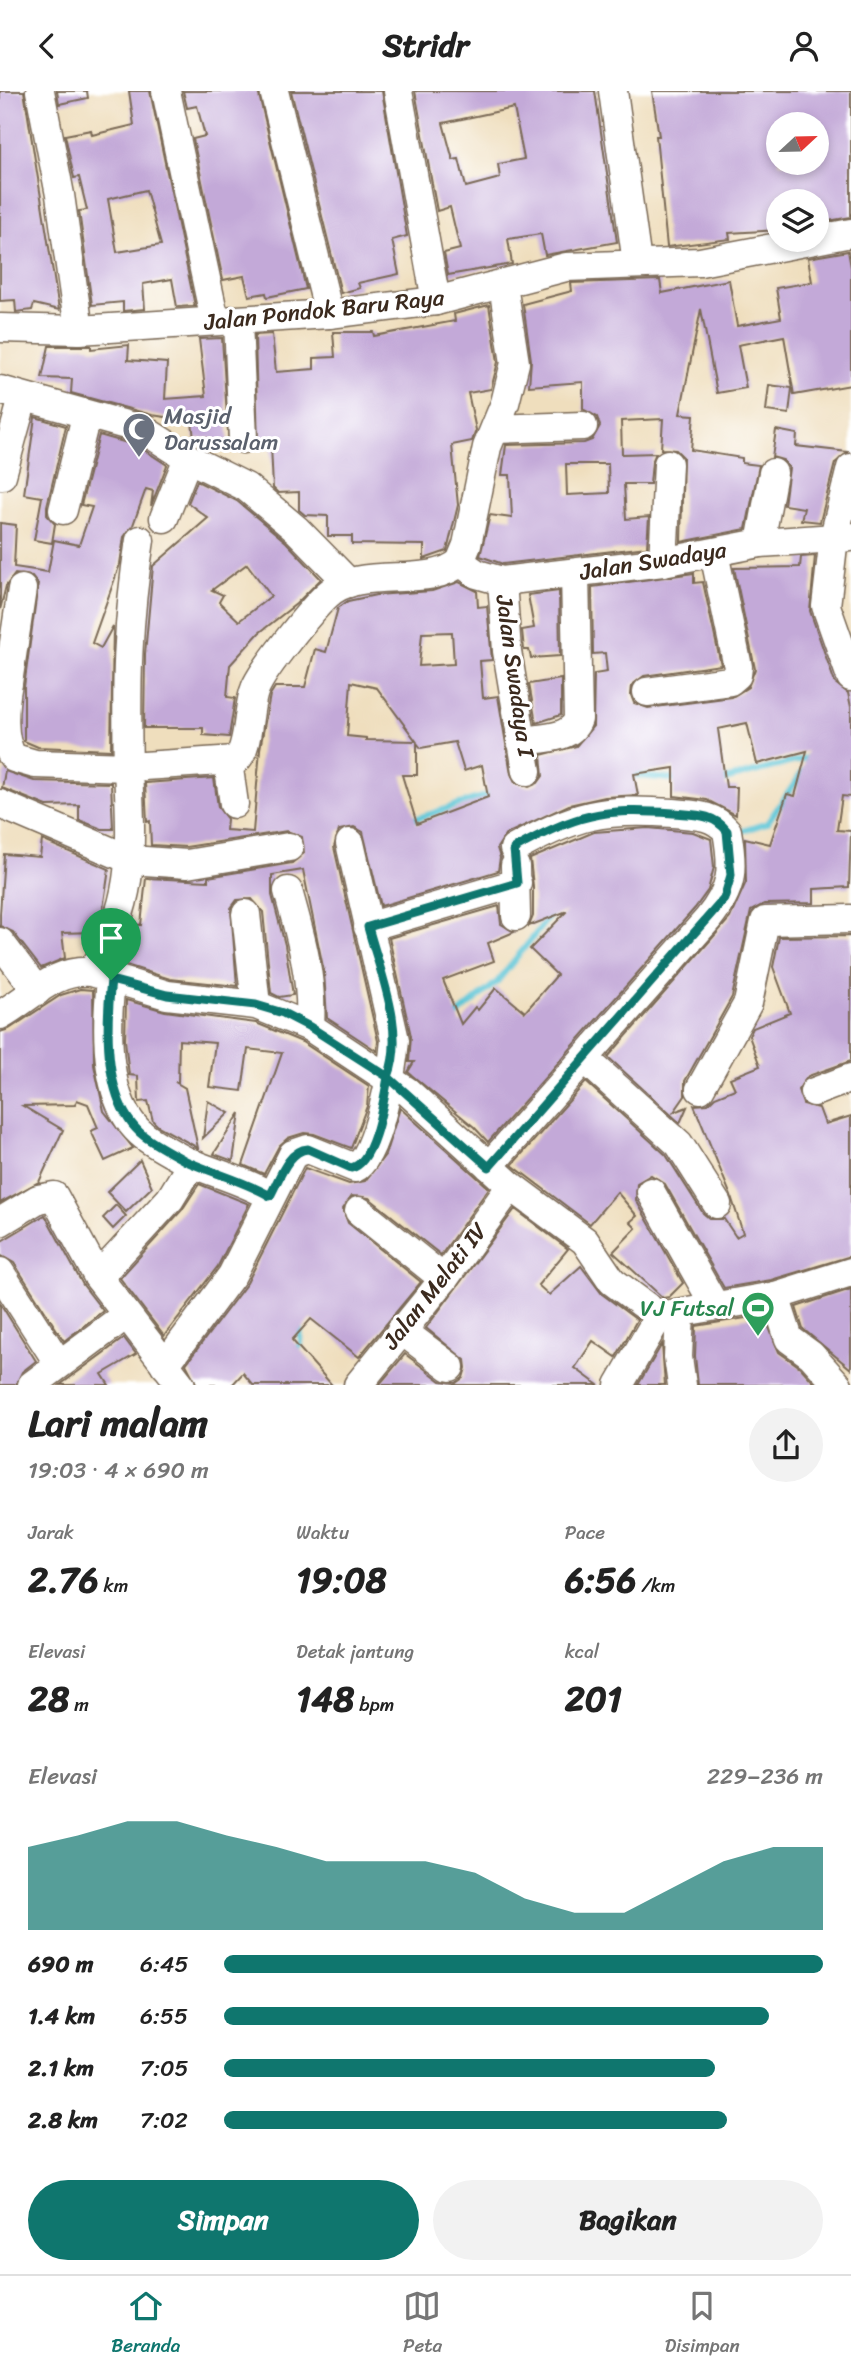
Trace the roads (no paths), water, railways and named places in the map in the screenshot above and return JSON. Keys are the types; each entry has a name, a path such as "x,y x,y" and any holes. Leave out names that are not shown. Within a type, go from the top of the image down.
{"street":[{"path":"40,91 61,195 79,330"},
{"path":"166,91 227,321 243,439"},
{"path":"274,91 329,314"},
{"path":"398,91 436,301"},
{"path":"613,91 637,263"},
{"name":"Jalan Pondok Baru Raya","path":"0,328 79,330 329,314 436,301 566,267 726,259 851,233"},
{"path":"234,804 249,706 260,677 326,596 349,583 440,572 454,568 460,562 467,545 487,447 496,429 515,363 503,285"},
{"path":"2,475 11,394 144,430 188,458 246,487 349,583"},
{"path":"64,510 86,416"},
{"path":"496,429 583,426"},
{"path":"164,518 188,458"},
{"path":"663,562 668,464"},
{"path":"851,468 843,537 826,606 851,677"},
{"path":"760,543 773,473"},
{"name":"Jalan Swadaya","path":"460,562 477,574 502,581 663,562 760,543 843,537"},
{"path":"140,540 129,608 125,674 131,853 101,976 108,1011 111,1078 131,1120 143,1136 192,1163 270,1196"},
{"path":"647,692 730,681 737,675 738,667 714,553"},
{"path":"521,741 565,733 574,727 578,719 575,573"},
{"name":"Jalan Swadaya I","path":"502,581 507,651 527,771"},
{"path":"22,589 4,681 6,758 26,763 238,770"},
{"path":"0,804 131,853 187,864 289,847"},
{"path":"489,1167 724,899 731,875 729,840 708,815 621,810 564,823 513,843 517,883 516,915"},
{"path":"0,1222 38,1199 54,1196 98,1277 173,1375 232,1275 293,1154 308,1149 351,1168 363,1163 396,1083 395,1040 350,843"},
{"path":"368,927 517,883"},
{"path":"288,891 304,948 312,997 310,1027"},
{"path":"246,914 256,1005"},
{"path":"699,1089 748,1003 765,922 851,919"},
{"path":"0,942 37,991"},
{"path":"0,1015 68,972 101,976 167,995 256,1005 310,1027 396,1083 511,1186 585,1241 612,1281 670,1315 682,1385"},
{"path":"585,1059 679,1144 718,1204"},
{"path":"814,1092 851,1077"},
{"path":"98,1277 170,1199 192,1163"},
{"name":"Jalan Melati IV","path":"358,1385 444,1279 511,1186"},
{"path":"651,1192 715,1305"},
{"path":"359,1211 444,1279"},
{"path":"0,1272 49,1377 126,1315"},
{"path":"619,1385 670,1315 775,1296 851,1272"},
{"path":"775,1296 789,1339 811,1355 838,1385"},
{"path":"401,1330 450,1367"}],"waterway":[{"path":"717,782 811,757"},
{"path":"736,833 767,823 804,770"},
{"path":"627,775 682,780"},
{"path":"409,820 495,794"},
{"path":"453,1019 497,982 553,912"},
{"path":"293,1352 301,1344 300,1324"}],"place":[{"name":"Masjid Darussalam","path":"139,459"},
{"name":"VJ Futsal","path":"758,1338"}]}
